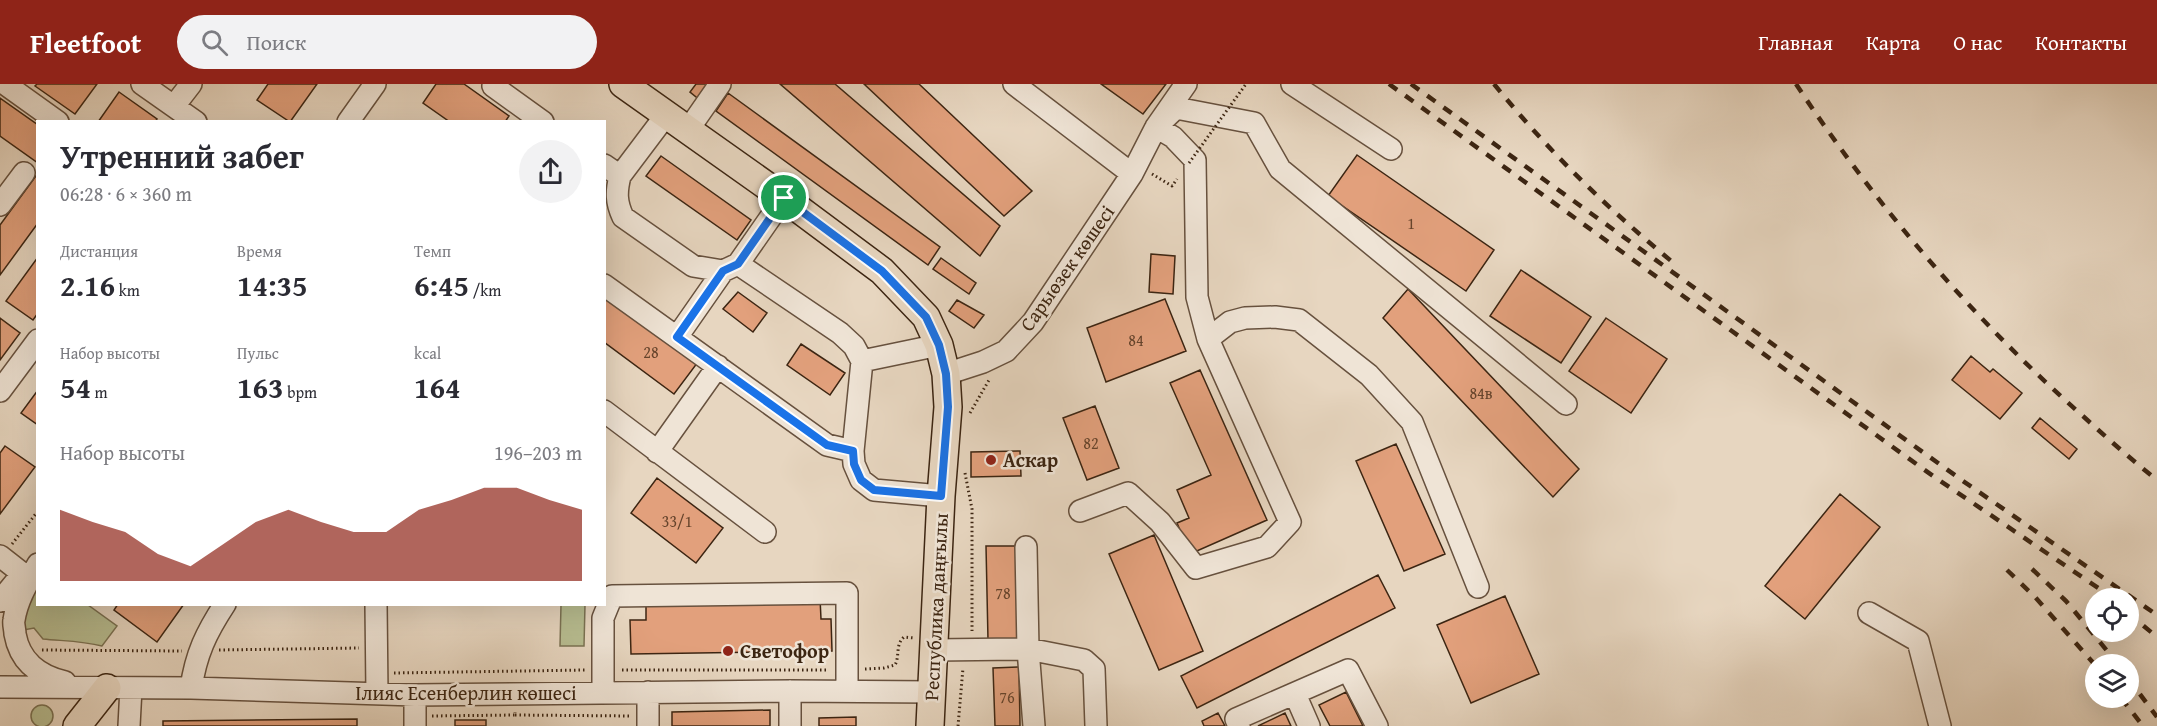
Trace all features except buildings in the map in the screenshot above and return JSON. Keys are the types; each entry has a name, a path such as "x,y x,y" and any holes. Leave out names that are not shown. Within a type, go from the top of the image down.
{"main road":[{"name":"Республика даңғылы","path":"623,84 784,198 882,271 926,317 939,345 946,374 948,407 941,496 930,726"},
{"path":"77,726 119,688"}],"street":[{"path":"5,84 55,120"},
{"path":"142,84 193,120"},
{"path":"174,106 191,84"},
{"path":"349,120 375,84"},
{"path":"494,84 493,86 540,120"},
{"path":"688,130 720,84"},
{"path":"1014,84 1140,173"},
{"name":"Сарыөзек көшесі","path":"946,374 983,362 1006,351 1034,322 1140,173 1156,127 1186,84"},
{"path":"1292,84 1391,149"},
{"path":"1080,511 1128,493 1160,522 1196,568 1267,547 1290,522 1208,339 1197,297 1195,160 1173,137 1156,127 1176,108 1254,123 1280,169 1566,404"},
{"path":"666,115 612,170 617,204 623,217 693,266 730,268 840,333 854,346 862,361 853,451 854,464 861,480 874,490 941,496"},
{"path":"0,205 24,173"},
{"path":"677,337 784,198"},
{"path":"606,286 827,445 853,451"},
{"path":"1208,339 1230,322 1245,318 1275,317 1299,320 1369,375 1412,422 1478,587"},
{"path":"0,391 36,343"},
{"path":"862,361 939,345"},
{"path":"657,452 718,366"},
{"path":"606,413 765,531"},
{"path":"1026,547 1028,649 1034,726"},
{"path":"1,557 30,569"},
{"path":"0,601 30,569"},
{"path":"30,569 13,622 22,655 33,669 50,678 119,688 129,726"},
{"path":"603,693 603,618 612,596 835,593 847,593 847,690"},
{"path":"192,688 195,661 224,606"},
{"path":"376,606 377,694"},
{"path":"1869,613 1918,641 1940,726"},
{"path":"935,650 1028,649 1084,660 1094,669 1096,726"},
{"path":"1239,726 1236,719 1348,670 1377,726"},
{"name":"Ілияс Есенберлин көшесі","path":"0,687 192,688 415,695 847,690 933,692"},
{"path":"790,691 790,726"},
{"path":"648,692 648,721"},
{"path":"1295,694 1309,726"},
{"path":"415,695 415,726"}],"path":[{"path":"1183,171 1246,84"},
{"path":"1140,173 1172,186 1178,178"},
{"path":"1,557 36,513"},
{"path":"958,726 964,650"},
{"path":"515,715 648,721"}],"green space":[{"path":"36,589 36,606 89,606 117,626 102,646 43,639 34,628 23,630 22,603"},
{"path":"561,606 585,606 584,646 560,646"},
{"path":"42,705 50,708 53,716 50,724 42,727 34,724 31,716 34,708"}],"railway":[{"path":"1389,84 1933,476 2098,588"},
{"path":"1411,84 1963,481 2157,615"},
{"path":"1494,84 1580,179 1626,223 1676,265"},
{"path":"1796,84 1827,130 1894,218 1966,301 2043,380 2157,480"},
{"path":"2032,569 2066,601 2110,654"},
{"path":"2007,570 2035,597 2085,654"},
{"path":"2139,622 2157,637"},
{"path":"2139,693 2157,717"},
{"path":"2129,708 2143,726"}],"place":[{"name":"Аскар","path":"991,460"},
{"name":"Светофор","path":"728,651"}],"route":[{"path":"784,198 882,271 926,317 939,345 946,374 948,407 941,496 874,490 861,480 854,464 853,451 827,445 677,337 723,271 738,264 784,198"}]}
